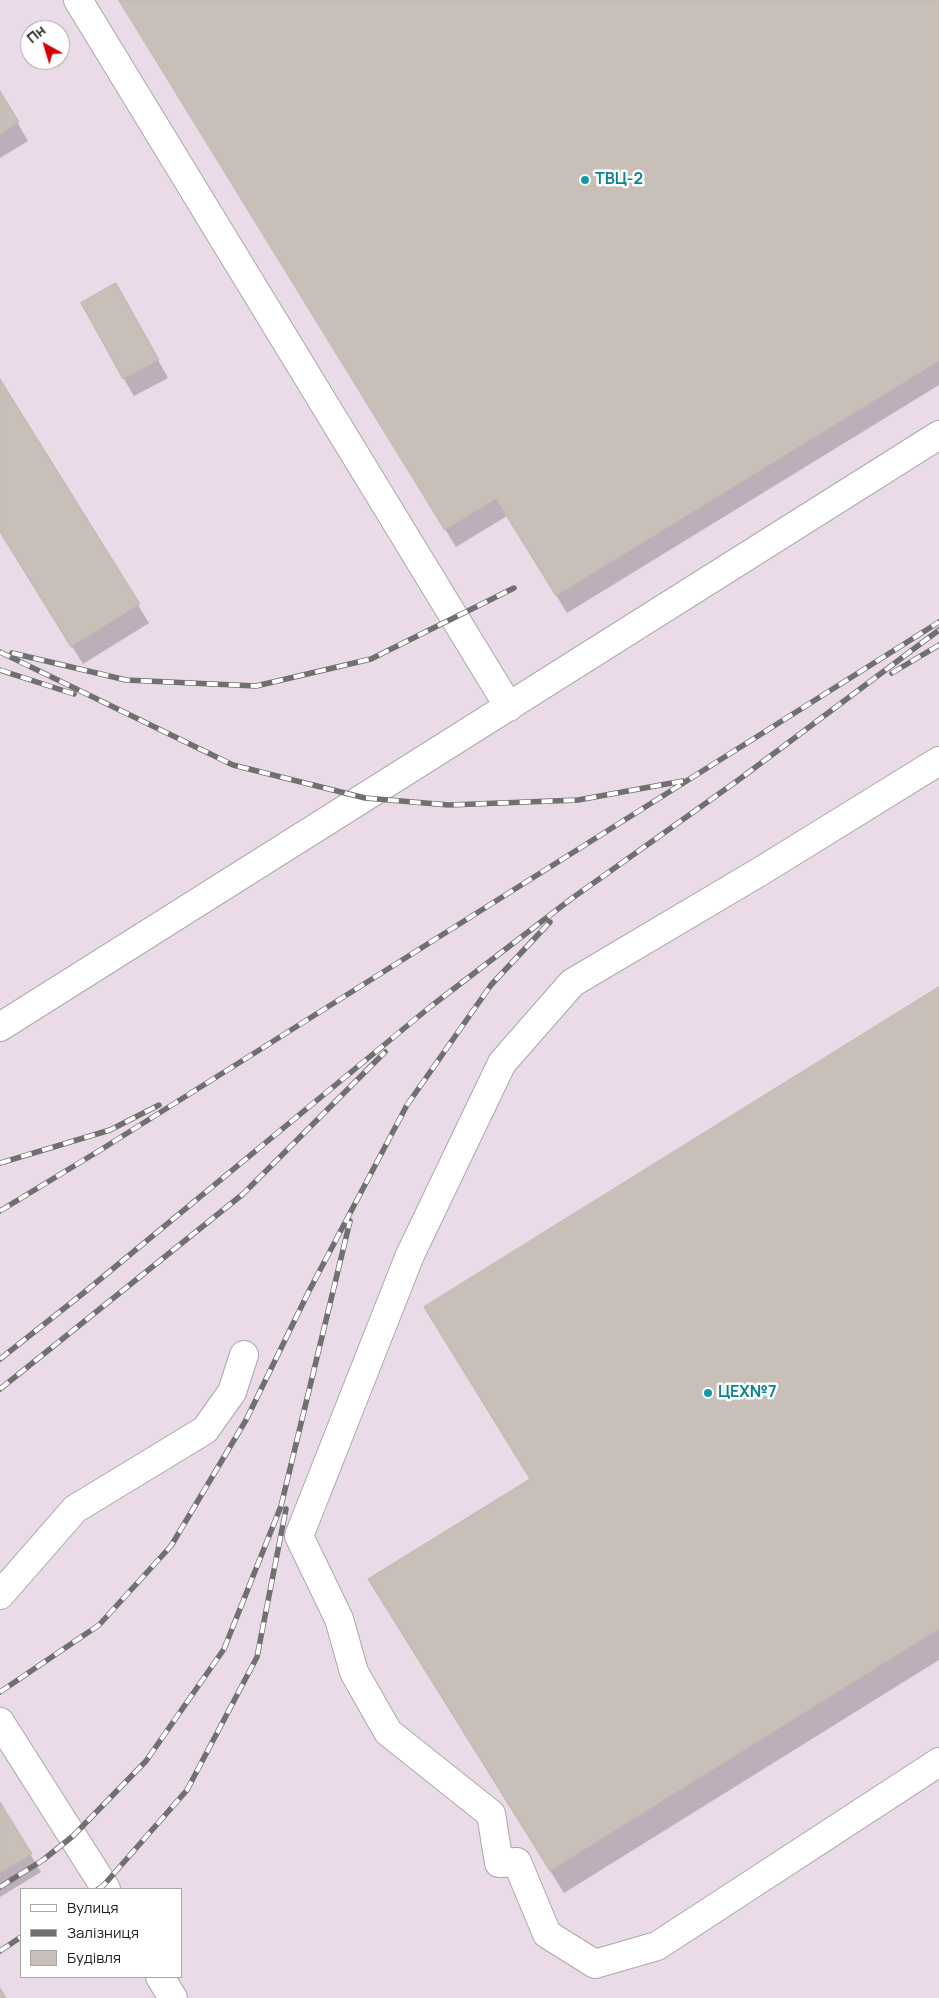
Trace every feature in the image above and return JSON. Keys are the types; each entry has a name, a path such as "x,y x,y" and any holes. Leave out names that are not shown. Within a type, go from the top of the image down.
{"lane":[{"path":"78,0 509,707"},
{"path":"0,1026 939,435"},
{"path":"939,761 761,872 572,983 502,1063 410,1255 299,1536 339,1619 354,1672 388,1732 491,1814 499,1863 517,1862 547,1934 595,1964 657,1946 939,1762"},
{"path":"0,1595 75,1509 205,1430 232,1392 244,1355"},
{"path":"0,1722 105,1888"},
{"path":"161,1978 173,1998"}],"shaded area":[{"path":"0,0 939,0 939,1998 0,1998"}],"building":[{"name":"ТВЦ-2","path":"119,0 939,0 939,361 556,596 496,499 445,530"},
{"path":"0,91 19,122 0,134"},
{"path":"116,283 159,360 123,379 81,303"},
{"path":"0,379 140,604 71,647 0,532"},
{"name":"ЦЕХ№7","path":"939,987 939,1629 550,1871 368,1579 530,1479 424,1307"},
{"path":"0,1802 32,1854 0,1873"},
{"path":"0,1988 6,1998 0,1998"}],"railway":[{"path":"12,653 126,680 256,686 371,659 514,588"},
{"path":"0,1211 102,1149 939,622"},
{"path":"0,1359 81,1295 430,1007 571,899 737,781 939,630"},
{"path":"892,673 939,645"},
{"path":"0,652 233,765 365,798 449,805 578,800 683,781"},
{"path":"0,670 74,694"},
{"path":"0,1692 99,1625 171,1546 246,1420 309,1291 407,1105 491,985 550,922"},
{"path":"0,1389 243,1194 385,1052"},
{"path":"0,1163 110,1130 159,1105"},
{"path":"0,1887 43,1860 73,1836 146,1761 224,1649 281,1506 350,1221"},
{"path":"100,1888 187,1790 257,1657 286,1509"},
{"path":"0,1951 20,1938"}],"place":[{"name":"ТВЦ-2","path":"585,180"},
{"name":"ЦЕХ№7","path":"708,1393"}]}
